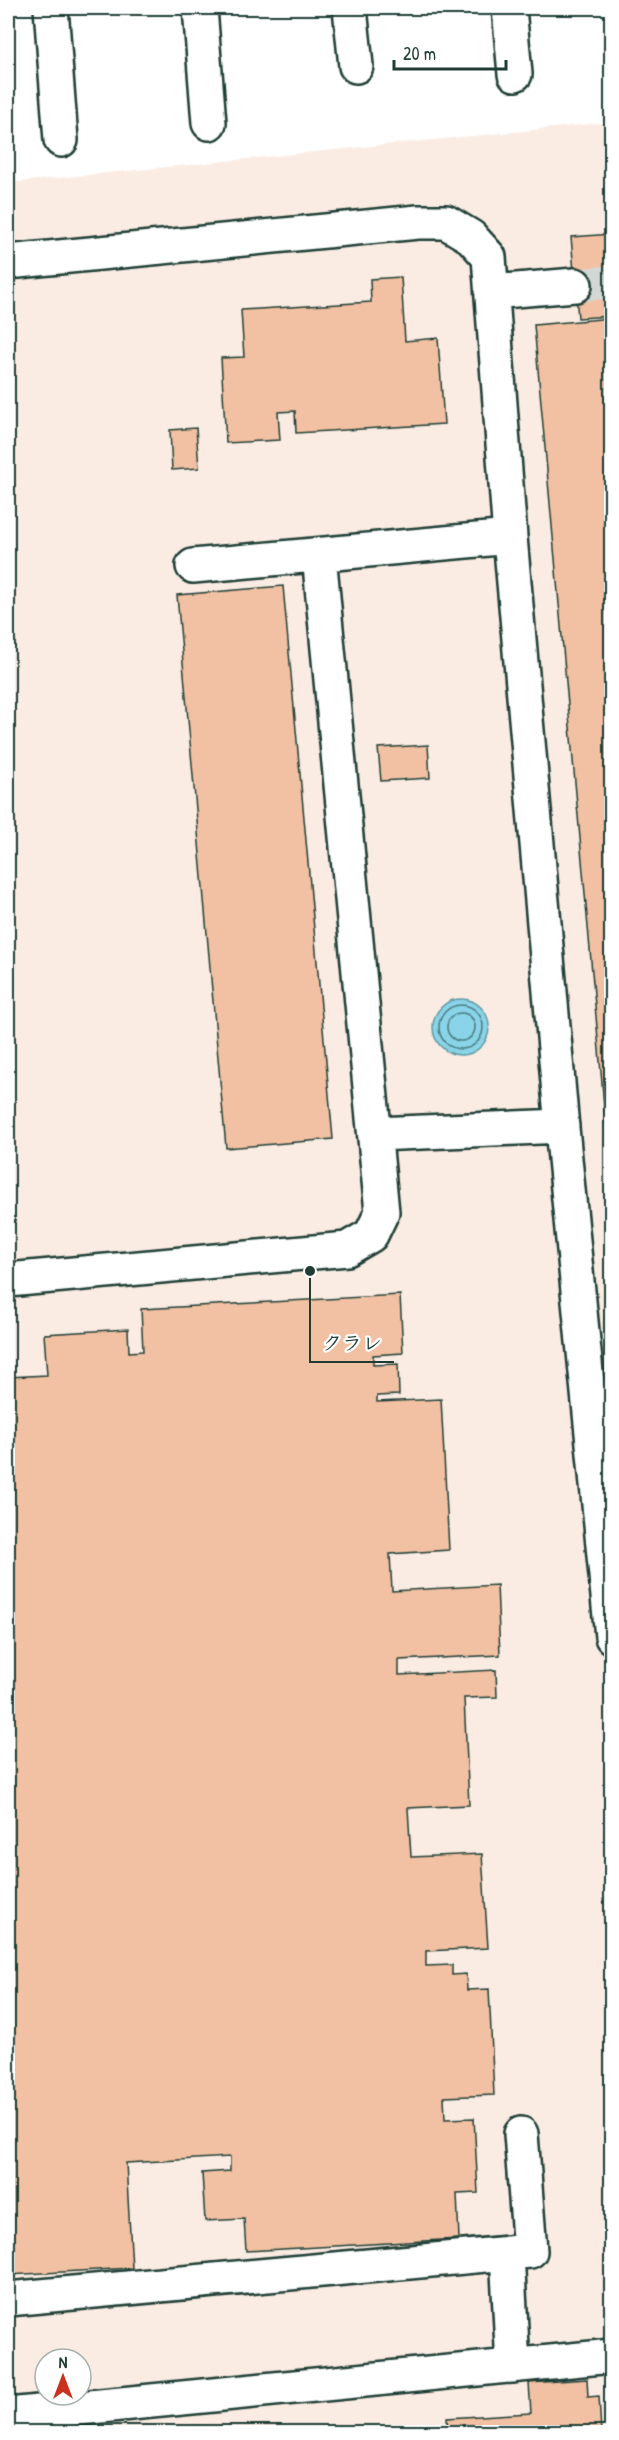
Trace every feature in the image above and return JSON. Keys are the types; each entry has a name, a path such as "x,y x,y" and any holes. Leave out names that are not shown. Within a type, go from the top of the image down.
{"street":[{"path":"51,8 61,140"},
{"path":"200,8 209,123"},
{"path":"350,8 356,66"},
{"path":"509,8 516,74"},
{"path":"8,262 418,222 446,222 471,237 489,256 510,537 562,1126 612,1637"},
{"path":"492,292 575,285"},
{"path":"193,566 510,537"},
{"path":"8,1280 347,1249 371,1235 382,1212 318,555"},
{"path":"376,1134 562,1126"},
{"path":"8,2299 531,2251 521,2134"},
{"path":"507,2253 513,2366"},
{"path":"8,2415 612,2356"}],"shaded area":[{"path":"611,122 611,2432 8,2432 8,183"}],"water":[{"path":"461,999 472,1001 481,1007 487,1016 489,1027 487,1038 481,1047 472,1053 461,1055 450,1053 441,1047 435,1038 433,1027 435,1016 441,1007 450,1001"}],"building":[{"path":"612,234 612,316 578,318 571,237"},
{"path":"401,277 405,341 438,338 444,424 296,433 295,411 278,412 280,440 226,443 221,358 244,357 241,310 371,302 370,279"},
{"path":"612,318 612,1195 534,325"},
{"path":"196,428 199,468 172,470 170,430"},
{"path":"283,586 333,1139 226,1148 177,595"},
{"path":"428,745 430,778 381,781 378,748"},
{"path":"400,1295 403,1353 373,1355 373,1365 398,1364 399,1395 377,1396 377,1402 441,1399 449,1550 390,1554 392,1591 497,1585 500,1655 399,1660 399,1675 496,1670 497,1697 464,1698 469,1805 408,1808 411,1857 482,1854 488,1948 426,1951 426,1966 452,1965 452,1975 466,1974 467,1990 489,1989 494,2095 444,2097 445,2119 474,2118 478,2193 457,2194 459,2239 246,2251 244,2219 205,2221 202,2173 230,2171 230,2157 126,2163 132,2268 8,2275 8,1377 47,1375 44,1334 128,1329 129,1352 143,1351 141,1309"},
{"path":"587,2379 588,2397 599,2396 601,2432 448,2432 447,2418 531,2413 529,2383"}],"tunnel":[{"path":"575,285 612,282"}],"place":[{"name":"クラレ","path":"310,1271"}]}
